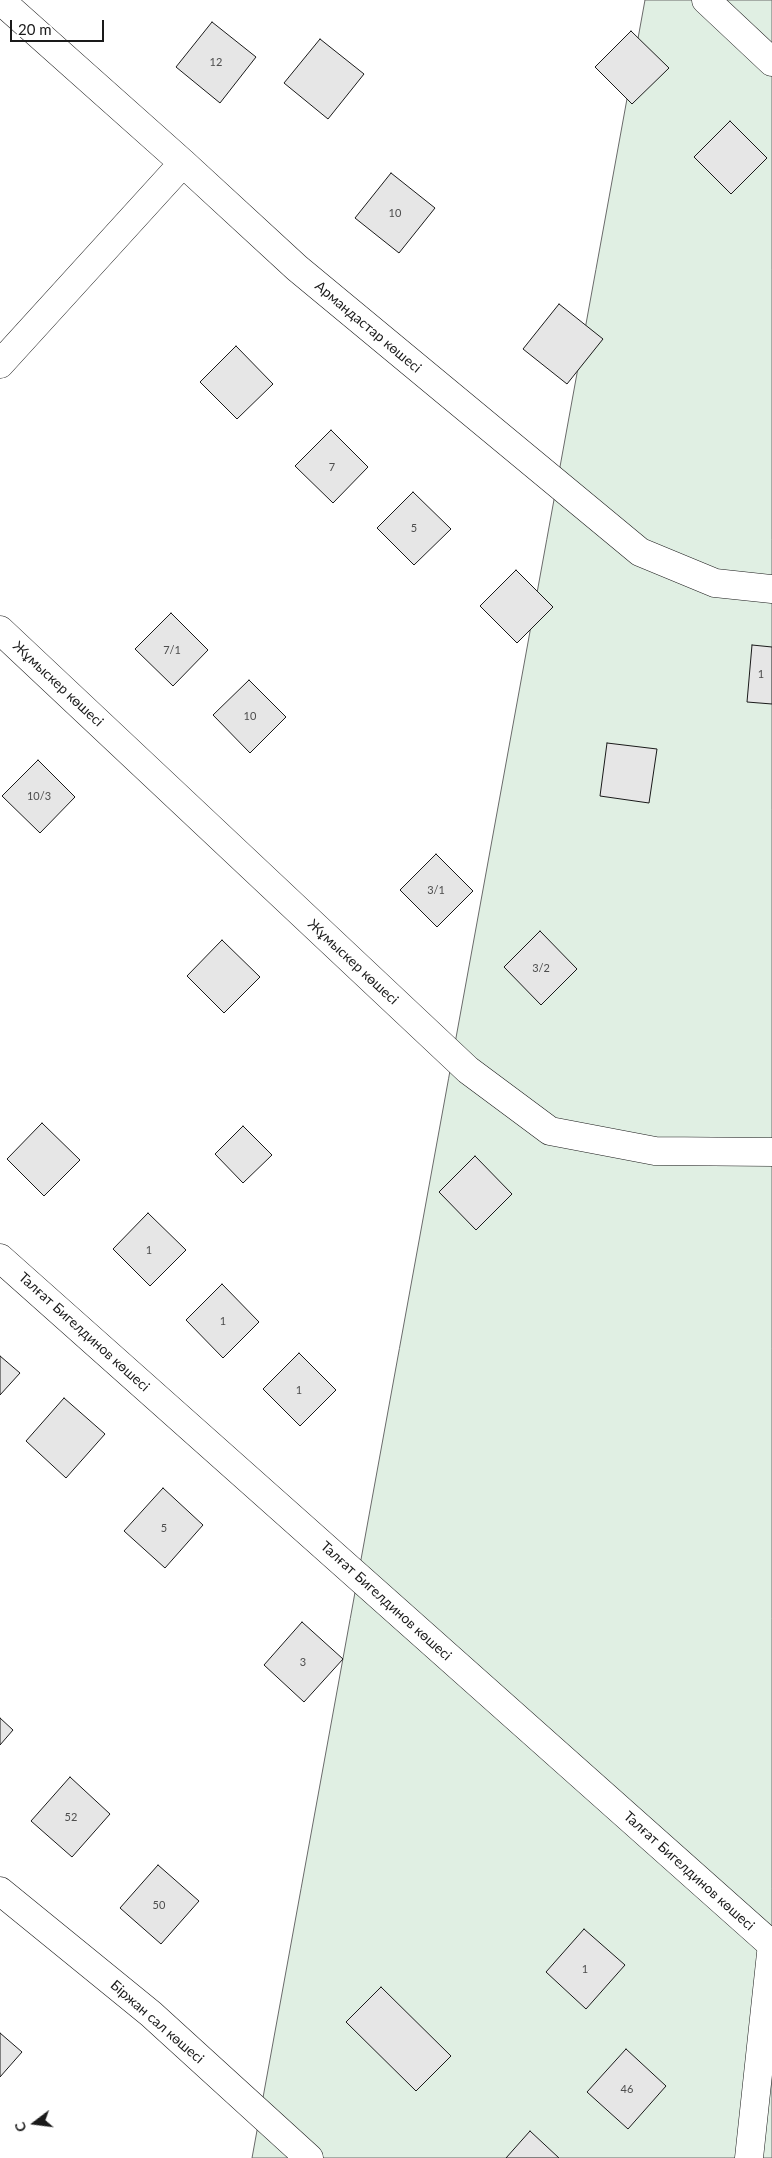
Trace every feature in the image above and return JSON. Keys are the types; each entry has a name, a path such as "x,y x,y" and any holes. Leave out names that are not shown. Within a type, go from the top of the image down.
{"street":[{"name":"Армандастар көшесі","path":"0,0 183,163 297,268 640,552 715,582 772,589"},
{"path":"706,0 772,62"},
{"path":"0,364 183,163"},
{"name":"Жұмыскер көшесі","path":"0,630 468,1070 550,1131 655,1151 772,1152"},
{"name":"Талғат Бигелдинов көшесі","path":"0,1258 772,1945"},
{"name":"Біржан сал көшесі","path":"0,1891 152,2014 309,2158"},
{"path":"749,2158 772,1945"}],"green space":[{"path":"645,0 772,0 772,2158 252,2158"}],"building":[{"path":"212,22 256,57 220,103 176,67"},
{"path":"631,31 669,68 632,104 595,67"},
{"path":"320,39 364,74 328,119 284,83"},
{"path":"730,121 767,158 731,194 694,157"},
{"path":"391,173 435,208 399,253 355,218"},
{"path":"559,304 603,339 567,384 523,349"},
{"path":"236,346 273,384 237,419 200,382"},
{"path":"331,430 368,467 333,503 295,466"},
{"path":"413,492 451,529 414,565 377,528"},
{"path":"516,570 553,607 517,643 480,606"},
{"path":"171,613 208,650 173,686 135,649"},
{"path":"752,645 772,647 772,704 747,702"},
{"path":"249,680 286,717 250,753 213,715"},
{"path":"607,743 657,749 649,803 600,796"},
{"path":"38,760 75,797 40,833 2,796"},
{"path":"436,854 473,891 437,927 400,890"},
{"path":"540,931 577,969 541,1005 504,967"},
{"path":"222,940 260,977 224,1013 187,976"},
{"path":"42,1123 80,1160 44,1196 7,1159"},
{"path":"243,1126 272,1155 243,1183 215,1154"},
{"path":"475,1156 512,1194 476,1230 439,1192"},
{"path":"148,1213 186,1250 150,1286 113,1249"},
{"path":"222,1284 259,1322 223,1358 186,1320"},
{"path":"299,1353 336,1390 300,1426 263,1389"},
{"path":"0,1356 20,1373 0,1395"},
{"path":"64,1398 105,1434 66,1478 26,1441"},
{"path":"163,1488 203,1525 165,1568 124,1531"},
{"path":"302,1622 343,1659 304,1702 264,1665"},
{"path":"0,1718 13,1730 0,1745"},
{"path":"70,1777 110,1814 72,1857 31,1821"},
{"path":"158,1865 199,1901 161,1944 120,1908"},
{"path":"584,1929 625,1965 586,2009 546,1972"},
{"path":"381,1987 451,2056 416,2091 346,2022"},
{"path":"0,2033 22,2052 0,2077"},
{"path":"626,2049 666,2086 628,2129 587,2092"},
{"path":"530,2131 559,2158 506,2158"}]}
